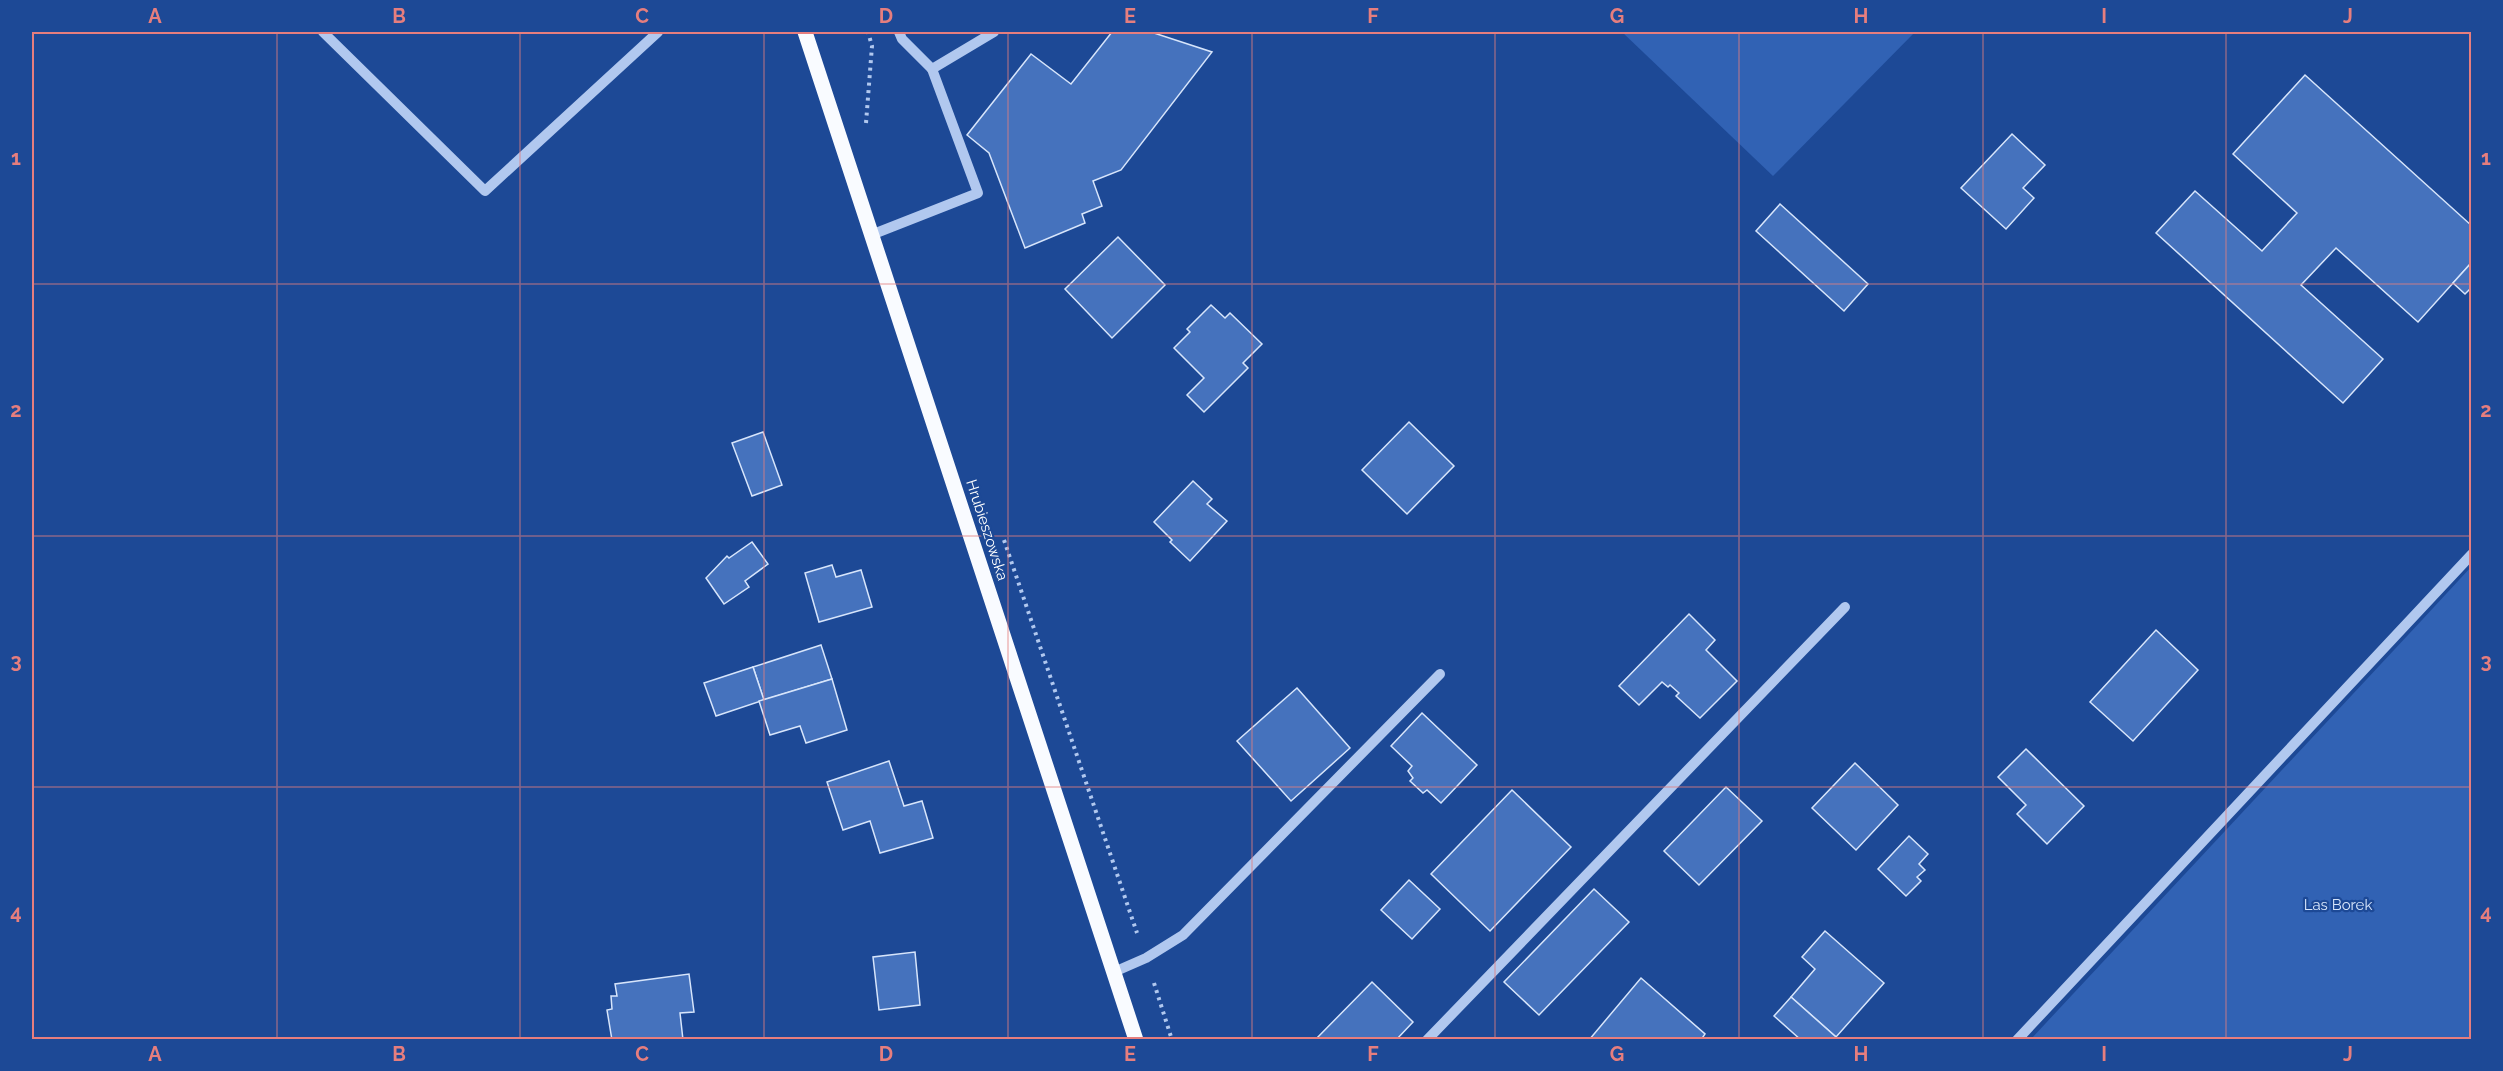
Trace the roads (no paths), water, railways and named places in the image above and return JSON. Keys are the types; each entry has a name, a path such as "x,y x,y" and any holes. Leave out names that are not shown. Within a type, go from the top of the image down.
{"main road":[{"name":"Hrubieszowska","path":"805,32 1136,1040"}],"street":[{"path":"323,32 485,191 658,32"},
{"path":"871,235 978,193 932,69 902,39 899,32"},
{"path":"932,69 994,32"},
{"path":"2017,1040 2472,555"},
{"path":"1427,1040 1845,607"},
{"path":"1114,972 1146,958 1183,935 1440,674"}],"park label":[{"name":"Las Borek","path":"2338,905"}]}
